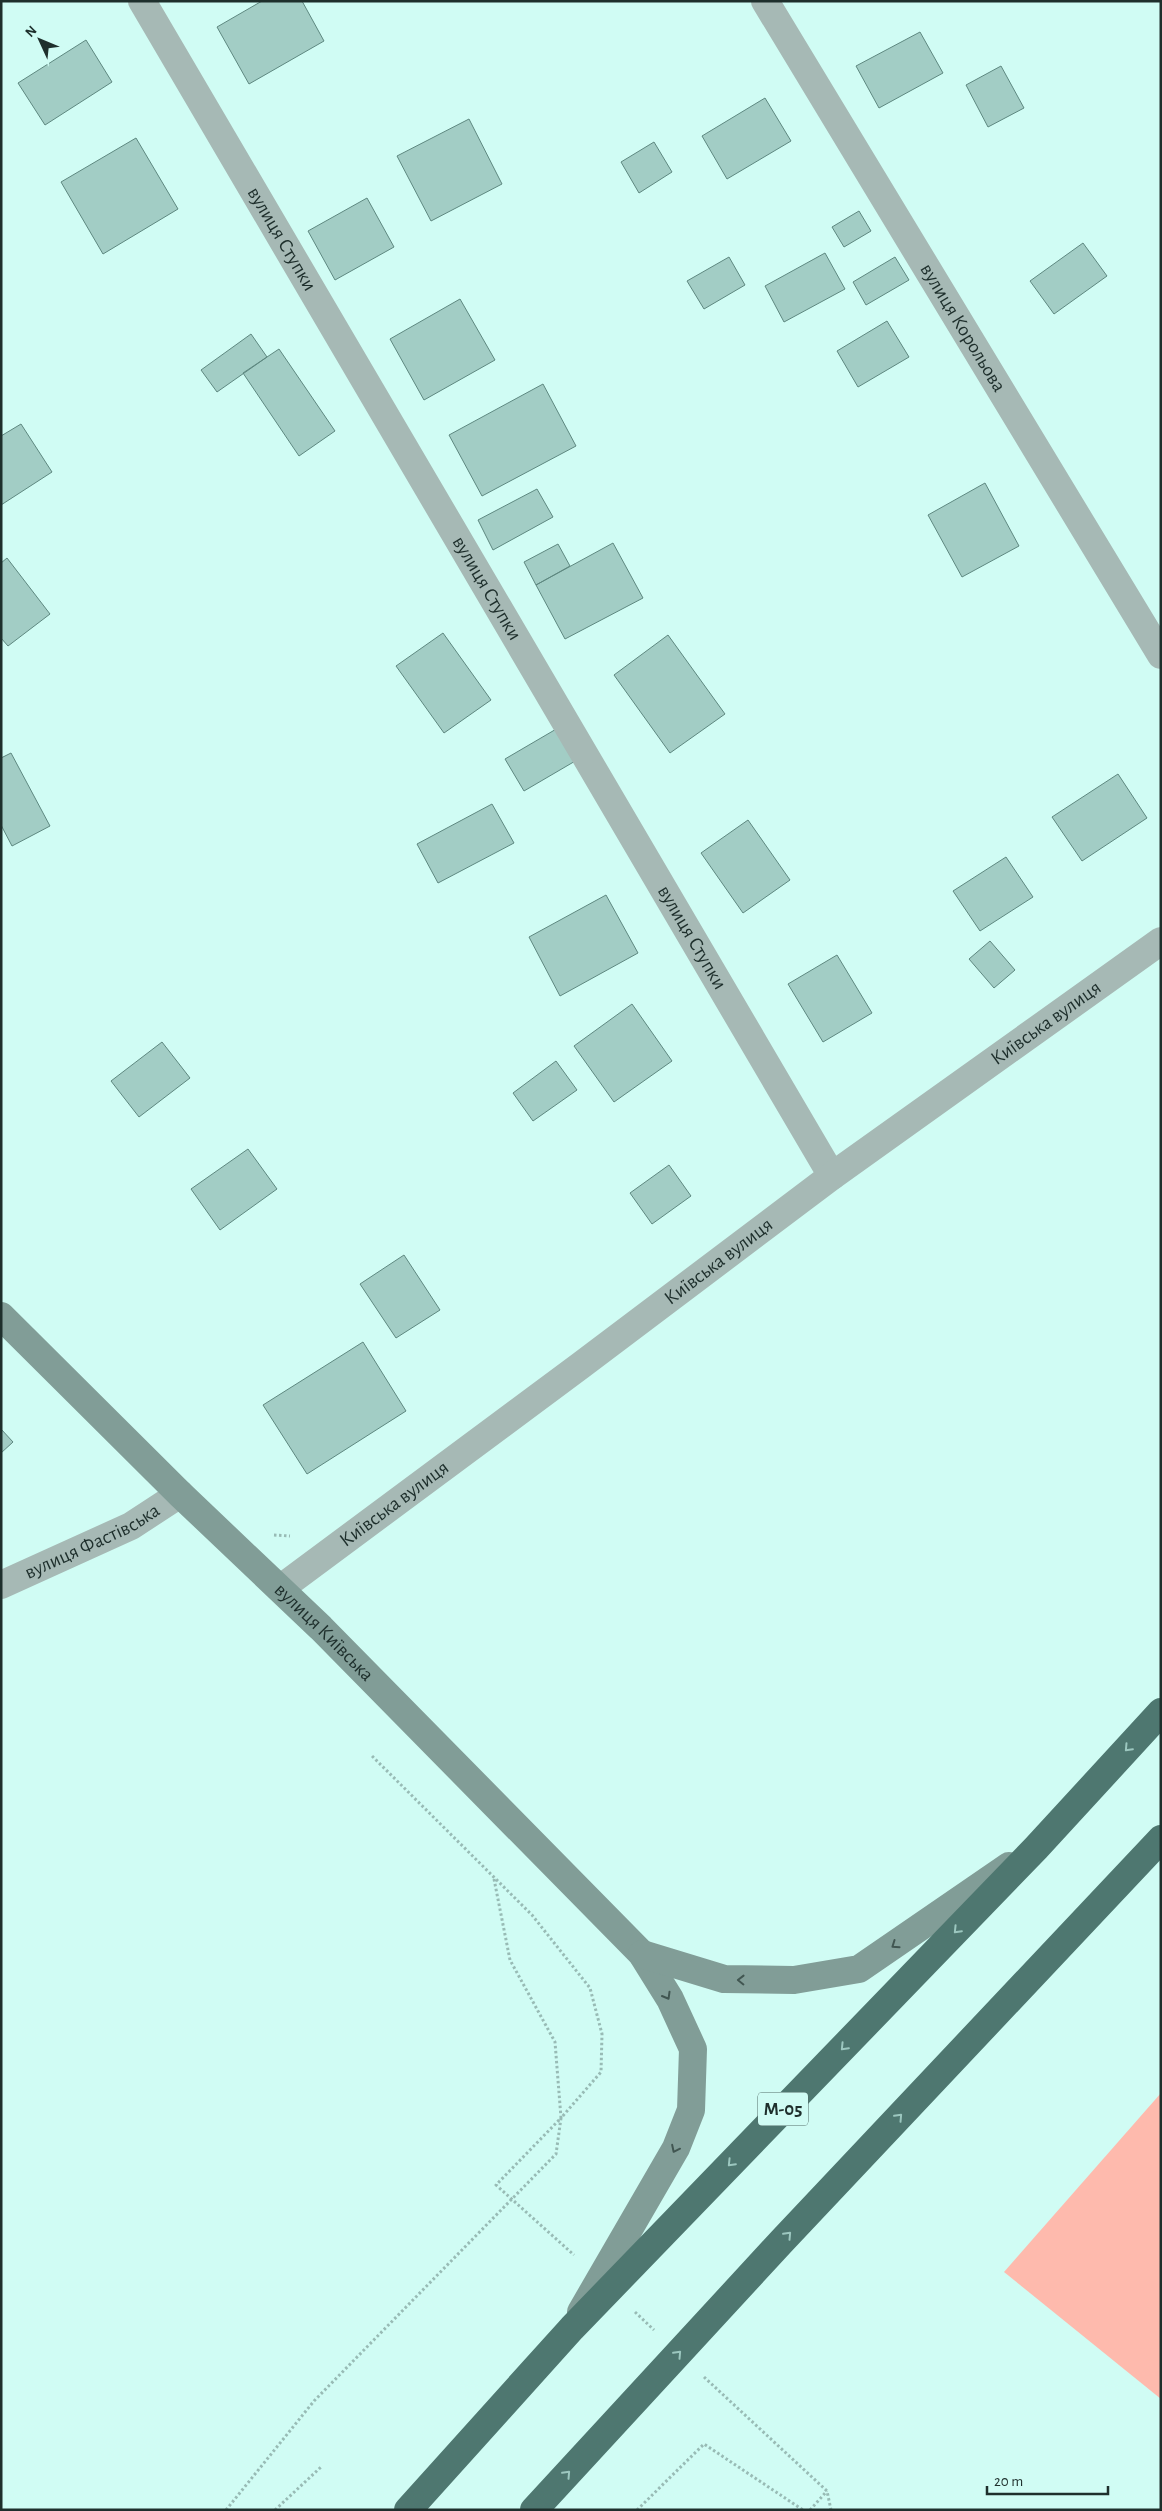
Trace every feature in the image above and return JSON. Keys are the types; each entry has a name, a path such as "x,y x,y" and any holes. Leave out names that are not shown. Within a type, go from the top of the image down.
{"highway":[{"name":"М-05","path":"408,2510 572,2328 1036,1848 1161,1712"},
{"path":"534,2510 789,2233 1161,1839"}],"street":[{"name":"вулиця Ступки","path":"142,1 832,1176"},
{"name":"вулиця Корольова","path":"765,1 1161,655"},
{"name":"Київська вулиця","path":"280,1588 832,1176 1161,941"},
{"name":"вулиця Київська","path":"1,1316 180,1494 280,1588 642,1954"},
{"name":"вулиця Фастівська","path":"1,1585 131,1526 180,1494"},
{"path":"642,1954 724,1980 794,1980 859,1970 1036,1848"},
{"path":"572,2328 676,2148 691,2110 693,2049 670,1999 642,1954"}],"path":[{"path":"266,1535 296,1536"},
{"path":"371,1755 532,1915 590,1988 602,2034 601,2072 561,2118 496,2185 556,2240"},
{"path":"226,2510 314,2401 556,2154 561,2118 555,2042 510,1960 494,1878"},
{"path":"754,2423 827,2491 831,2510"},
{"path":"637,2510 704,2444 802,2510"},
{"path":"275,2510 321,2467"},
{"path":"810,2510 827,2491"}],"shaded area":[{"path":"1161,2093 1161,2399 1004,2272"}],"building":[{"path":"262,1 302,1 324,41 249,84 217,27"},
{"path":"920,32 943,73 879,108 856,66"},
{"path":"86,40 112,82 45,125 18,83"},
{"path":"1001,66 1024,108 988,127 966,85"},
{"path":"765,98 791,141 727,179 702,136"},
{"path":"469,119 502,184 431,221 397,156"},
{"path":"136,138 178,209 103,254 61,182"},
{"path":"654,142 672,172 639,193 621,162"},
{"path":"367,198 394,247 335,280 308,231"},
{"path":"859,211 871,231 844,247 832,227"},
{"path":"1083,243 1107,276 1054,314 1030,281"},
{"path":"825,253 845,289 784,322 765,286"},
{"path":"729,257 745,285 704,309 687,281"},
{"path":"895,257 909,280 866,305 853,282"},
{"path":"460,299 495,360 424,400 390,339"},
{"path":"887,321 909,357 858,387 837,351"},
{"path":"251,334 267,357 217,392 201,370"},
{"path":"279,349 335,431 299,456 243,373"},
{"path":"543,384 576,446 482,496 449,435"},
{"path":"21,424 52,472 1,505 1,436"},
{"path":"985,483 1019,546 962,577 928,515"},
{"path":"537,489 553,517 493,550 478,520"},
{"path":"613,543 643,598 565,639 536,585"},
{"path":"558,544 570,566 536,585 524,562"},
{"path":"7,558 50,614 8,646 1,638 1,563"},
{"path":"443,633 491,700 444,733 396,666"},
{"path":"668,635 725,714 670,753 614,675"},
{"path":"558,728 577,760 524,791 505,759"},
{"path":"11,753 50,826 12,846 1,825 1,758"},
{"path":"1118,774 1147,818 1082,861 1052,817"},
{"path":"492,804 514,843 438,883 417,844"},
{"path":"748,820 790,880 743,913 701,853"},
{"path":"1006,857 1033,897 980,931 953,891"},
{"path":"606,895 638,953 560,996 529,937"},
{"path":"990,941 1015,970 994,988 969,959"},
{"path":"837,955 872,1013 823,1042 788,984"},
{"path":"632,1004 672,1061 614,1102 574,1046"},
{"path":"162,1042 190,1078 139,1117 111,1081"},
{"path":"556,1061 577,1090 533,1121 513,1093"},
{"path":"248,1149 277,1189 220,1230 191,1189"},
{"path":"669,1165 691,1196 652,1224 630,1193"},
{"path":"404,1255 440,1310 396,1338 360,1284"},
{"path":"363,1342 406,1411 307,1474 263,1405"},
{"path":"1,1429 13,1442 1,1453"}]}
